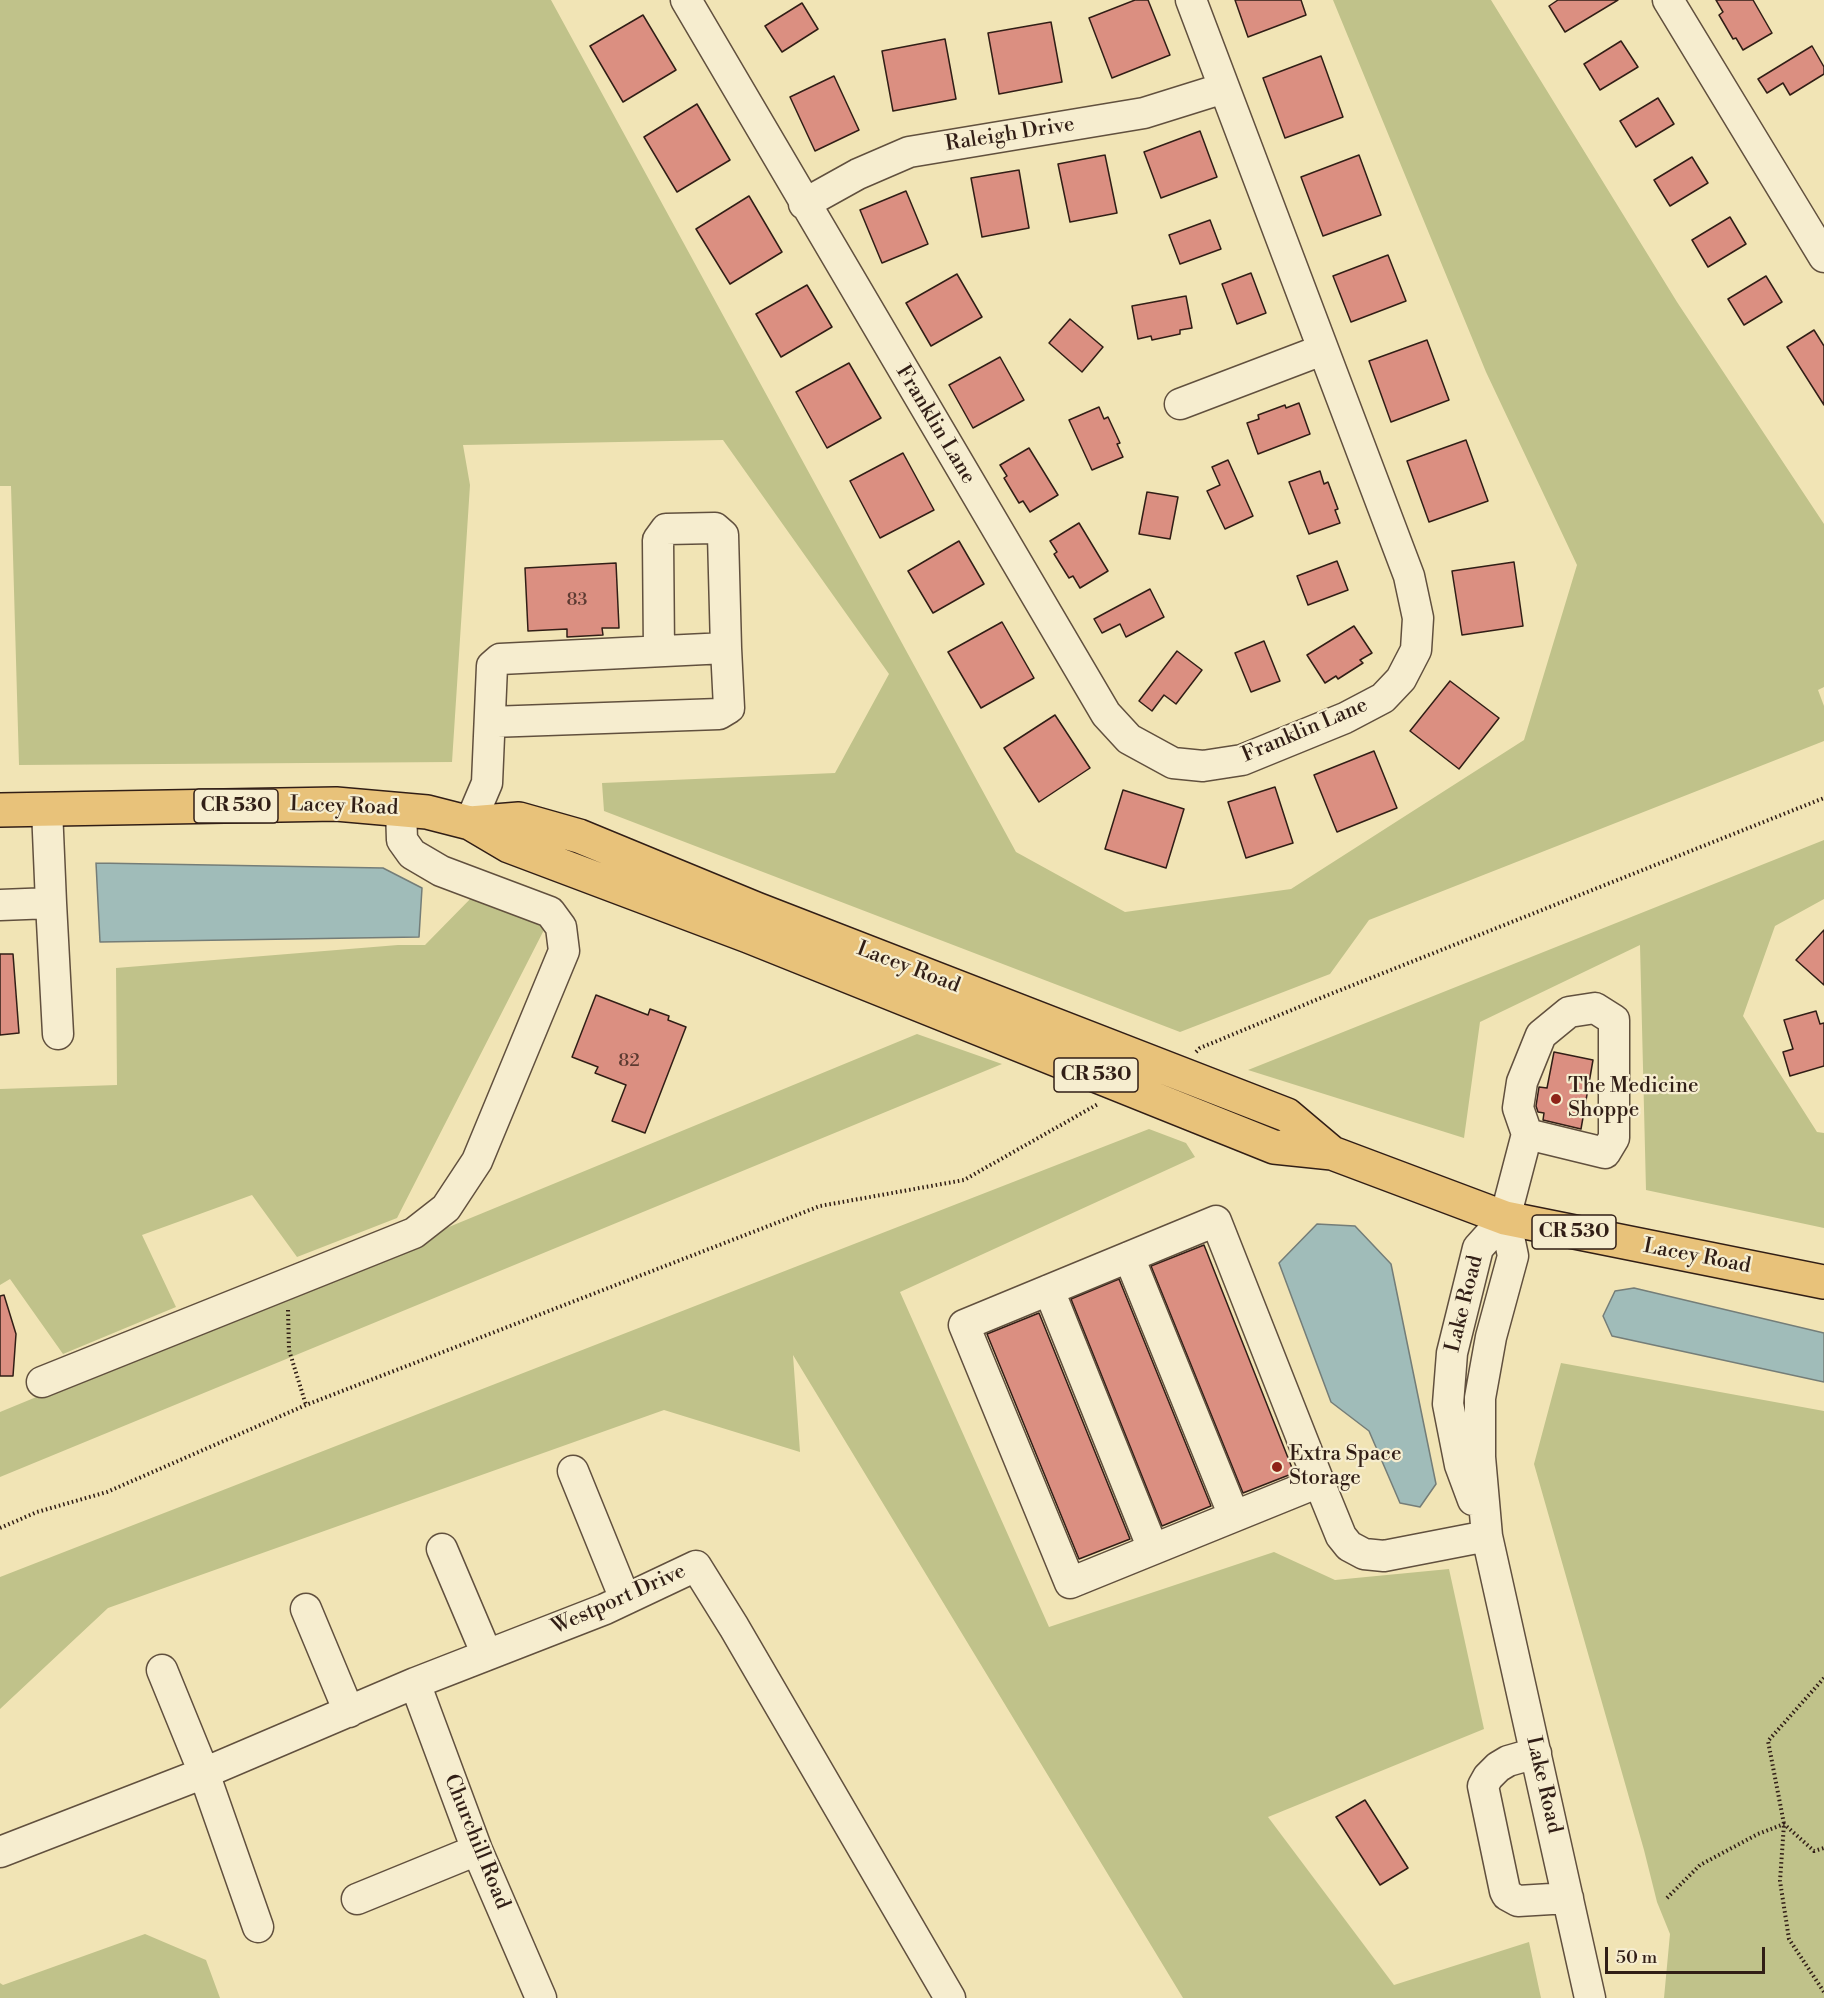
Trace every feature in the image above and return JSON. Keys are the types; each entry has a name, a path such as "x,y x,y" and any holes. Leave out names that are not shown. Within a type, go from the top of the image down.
{"main road":[{"name":"Lacey Road","path":"0,810 336,804 426,812 470,823 519,819 579,836 752,922 868,968 1173,1072 1287,1115 1332,1153"},
{"name":"Lacey Road","path":"868,968 1114,1083 1274,1147 1332,1153 1505,1218 1824,1282"}],"street":[{"name":"Franklin Lane","path":"686,0 1106,714 1129,739 1173,763 1203,766 1242,760 1345,718 1383,698 1401,679 1416,650 1418,618 1409,576 1191,0"},
{"path":"1668,0 1824,257"},
{"name":"Raleigh Drive","path":"804,204 858,174 909,152 1144,113 1224,88"},
{"path":"1180,404 1322,350"},
{"path":"490,722 719,714 729,708 723,535 715,528 666,529 658,540 659,651"},
{"path":"470,823 487,783 492,666 500,659 726,648"},
{"path":"47,809 58,1034"},
{"path":"42,1382 414,1233 446,1208 477,1161 564,951 561,927 550,912 441,871 412,854 402,840 401,809"},
{"path":"0,905 51,903"},
{"path":"1505,1218 1527,1134 1518,1108 1522,1082 1541,1035 1569,1012 1595,1008 1614,1020 1614,1138 1605,1153 1527,1134"},
{"name":"Lake Road","path":"1505,1218 1478,1248 1452,1353 1448,1404 1460,1465 1487,1536 1590,1998"},
{"path":"1319,1482 1070,1583 964,1325 1216,1221 1341,1536 1349,1546 1364,1554 1384,1556 1487,1536"},
{"path":"1129,1257 1234,1516"},
{"path":"1048,1290 1153,1549"},
{"path":"573,1472 625,1599"},
{"path":"442,1549 487,1655"},
{"name":"Westport Drive","path":"0,1852 204,1773 415,1683 625,1599 696,1566 729,1618 950,1998"},
{"path":"306,1609 349,1712"},
{"path":"162,1670 204,1773 258,1927"},
{"name":"Churchill Road","path":"415,1683 477,1850 541,1998"},
{"path":"1536,1753 1508,1761 1498,1767 1483,1786 1505,1891 1507,1895 1518,1901 1568,1898"},
{"path":"357,1899 477,1850"}],"path":[{"path":"1173,1072 1200,1048 1824,798"},
{"path":"0,1528 37,1512 107,1492 306,1406 820,1206 964,1180 1103,1101 1114,1083"},
{"path":"287,1284 289,1350 306,1406"},
{"path":"1824,1678 1768,1741 1784,1824 1780,1881 1789,1939 1824,1992"},
{"path":"1784,1824 1814,1851 1824,1848"},
{"path":"1668,1898 1700,1865 1758,1834 1784,1824"}],"green space":[{"path":"0,0 551,0 1016,852 1125,912 1291,889 1524,740 1577,565 1486,372 1333,0 1491,0 1677,302 1824,524 1824,687 1818,690 1824,706 1824,741 1369,920 1330,974 1180,1032 604,811 602,783 835,773 889,674 723,440 463,445 470,485 452,762 19,765 11,486 0,486"},
{"path":"1824,840 1824,899 1775,926 1743,1016 1817,1132 1824,1133 1824,1228 1646,1190 1640,945 1480,1022 1464,1138 1248,1070"},
{"path":"477,892 547,924 397,1218 297,1257 252,1195 142,1235 176,1307 63,1354 10,1279 0,1285 0,1089 117,1085 116,968 398,945 425,945"},
{"path":"917,1034 1002,1064 0,1477 0,1412"},
{"path":"1149,1129 1186,1143 1195,1157 900,1292 1049,1627 1274,1552 1335,1580 1449,1569 1484,1729 1268,1817 1394,1985 1529,1942 1541,1998 1183,1998 793,1355 800,1452 664,1410 108,1608 0,1709 0,1577"},
{"path":"1561,1363 1824,1411 1824,1998 1664,1998 1670,1934 1657,1902 1534,1464"},
{"path":"145,1934 206,1960 220,1998 0,1998 0,1983 3,1985"}],"water":[{"path":"96,863 383,868 422,888 419,937 100,942"},
{"path":"1317,1224 1355,1226 1391,1264 1436,1484 1420,1507 1400,1503 1369,1431 1331,1402 1279,1263"},
{"path":"1634,1288 1824,1333 1824,1382 1612,1336 1603,1316 1615,1291"}],"building":[{"path":"1135,0 1148,0 1170,55 1112,78 1089,18"},
{"path":"1235,0 1301,0 1306,15 1248,37"},
{"path":"1558,0 1618,0 1565,32 1549,6"},
{"path":"1716,0 1753,0 1772,33 1743,50 1736,38 1733,39 1719,15 1723,12"},
{"path":"802,3 818,29 782,52 765,26"},
{"path":"643,15 676,70 623,102 590,46"},
{"path":"1051,22 1062,82 999,94 988,33"},
{"path":"945,39 956,99 893,111 882,51"},
{"path":"1621,41 1638,67 1600,90 1584,64"},
{"path":"1812,46 1824,67 1824,74 1790,95 1783,83 1767,93 1758,79"},
{"path":"1321,56 1343,117 1285,138 1263,78"},
{"path":"834,76 859,130 815,151 790,97"},
{"path":"1658,98 1674,124 1636,147 1620,121"},
{"path":"697,104 730,160 677,192 644,137"},
{"path":"1200,131 1217,177 1161,198 1144,152"},
{"path":"1105,155 1117,213 1070,222 1058,164"},
{"path":"1359,155 1381,215 1323,236 1301,177"},
{"path":"1692,157 1708,183 1670,206 1654,180"},
{"path":"1019,170 1029,228 982,237 971,178"},
{"path":"906,191 928,244 882,263 860,210"},
{"path":"749,196 782,252 730,284 696,229"},
{"path":"1730,217 1746,244 1708,267 1692,240"},
{"path":"1210,220 1221,249 1180,264 1169,235"},
{"path":"1388,255 1406,301 1351,322 1333,276"},
{"path":"1251,273 1266,313 1237,324 1222,284"},
{"path":"957,274 982,317 931,346 906,303"},
{"path":"1766,276 1782,302 1744,325 1728,299"},
{"path":"807,285 832,327 781,357 756,314"},
{"path":"1186,296 1192,328 1180,330 1180,334 1152,340 1151,336 1138,339 1132,306"},
{"path":"1070,319 1103,347 1082,372 1049,343"},
{"path":"1814,330 1824,346 1824,405 1787,347"},
{"path":"1427,340 1449,400 1391,422 1369,361"},
{"path":"1000,357 1024,400 973,428 949,385"},
{"path":"849,363 881,418 827,448 796,392"},
{"path":"1299,403 1310,434 1258,454 1247,423 1259,419 1258,415 1285,405 1286,408"},
{"path":"1099,407 1104,419 1108,417 1120,443 1117,444 1123,457 1092,470 1069,420"},
{"path":"1466,440 1488,501 1429,522 1407,461"},
{"path":"1029,448 1058,495 1030,512 1023,501 1019,503 1004,478 1007,476 1000,465"},
{"path":"903,453 934,510 880,538 850,481"},
{"path":"1228,460 1253,516 1225,529 1207,491 1220,485 1212,467"},
{"path":"1320,471 1324,484 1328,482 1338,509 1335,510 1340,523 1309,534 1289,482"},
{"path":"1147,492 1178,497 1170,539 1139,534"},
{"path":"1079,523 1108,571 1080,588 1073,576 1069,578 1054,554 1057,552 1050,541"},
{"path":"959,541 984,584 933,613 908,571"},
{"path":"1337,561 1348,590 1308,605 1297,576"},
{"path":"1514,562 1523,626 1462,635 1452,571"},
{"path":"616,563 619,628 602,628 603,635 567,637 567,629 528,631 525,568"},
{"path":"1150,589 1164,617 1126,637 1120,624 1102,633 1094,619"},
{"path":"1002,622 1034,678 981,708 948,652"},
{"path":"1354,626 1372,653 1360,660 1363,663 1338,679 1336,676 1325,683 1307,655"},
{"path":"1264,641 1280,681 1251,692 1235,653"},
{"path":"1177,651 1202,670 1176,704 1164,695 1152,711 1139,701"},
{"path":"1450,681 1499,718 1459,769 1410,731"},
{"path":"1055,715 1090,768 1039,802 1004,748"},
{"path":"1374,751 1397,808 1337,832 1314,775"},
{"path":"1275,787 1293,843 1246,858 1228,802"},
{"path":"1123,790 1184,809 1166,868 1105,849"},
{"path":"1824,930 1824,985 1796,960"},
{"path":"0,954 13,954 19,1033 0,1035"},
{"path":"596,995 648,1015 650,1009 669,1016 668,1020 686,1027 645,1133 612,1121 626,1085 595,1073 598,1067 572,1057"},
{"path":"1816,1011 1820,1024 1824,1023 1824,1066 1790,1076 1783,1052 1793,1049 1784,1020"},
{"name":"The Medicine Shoppe","path":"1554,1052 1593,1060 1581,1129 1543,1120 1544,1113 1538,1112 1536,1106 1539,1087 1547,1088"},
{"path":"1204,1245 1294,1473 1243,1493 1151,1266"},
{"path":"1119,1279 1211,1506 1162,1526 1071,1299"},
{"path":"4,1295 16,1334 13,1376 0,1376 0,1296"},
{"path":"1039,1313 1130,1539 1079,1559 987,1334"},
{"path":"1365,1800 1408,1868 1380,1885 1336,1817"}],"place":[{"name":"The Medicine Shoppe","path":"1556,1099"},
{"name":"Extra Space Storage","path":"1277,1467"}]}
